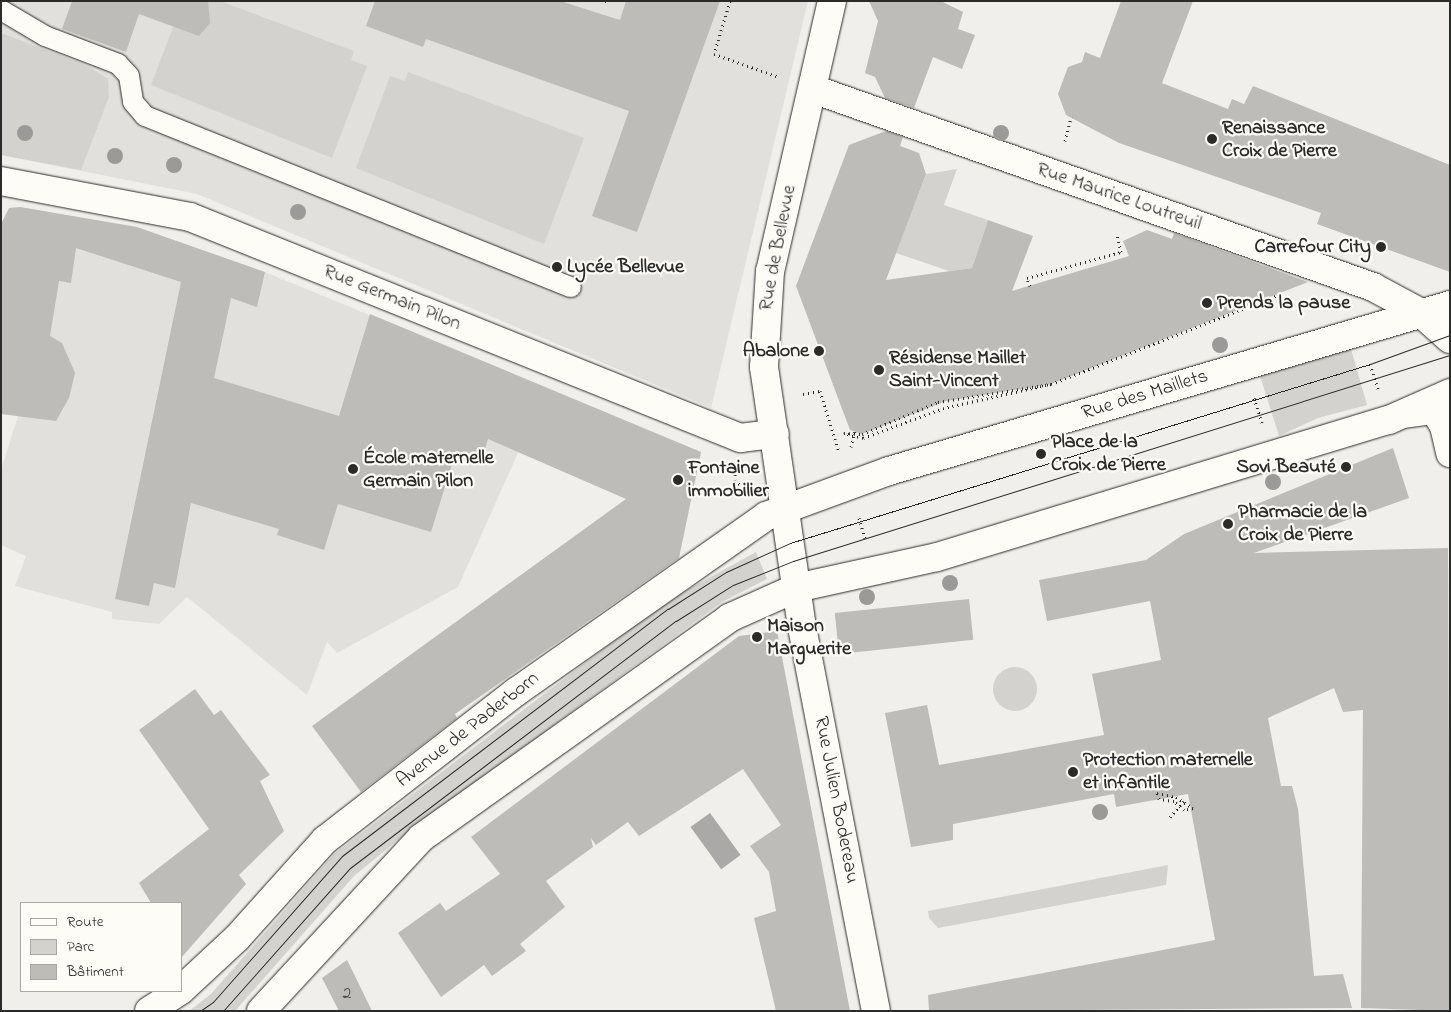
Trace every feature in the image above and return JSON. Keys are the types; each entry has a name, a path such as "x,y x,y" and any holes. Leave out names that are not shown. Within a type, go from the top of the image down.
{"main road":[{"name":"Rue de Bellevue","path":"796,588 764,368 768,288 832,1"},
{"name":"Rue Maurice Loutreuil","path":"812,89 1373,287 1421,313"},
{"name":"Rue Germain Pilon","path":"1,180 190,217 740,438 775,434"},
{"name":"Rue des Maillets","path":"785,506 1450,305"},
{"path":"1421,313 1450,339"},
{"path":"1396,417 1450,393"},
{"path":"261,1011 421,838 729,618 796,588 937,557 1396,417 1434,410 1448,437"},
{"name":"Avenue de Paderborn","path":"182,989 237,938 326,840 524,686 719,546 785,506"},
{"name":"Rue Julien Bodereau","path":"796,588 876,1011"},
{"name":"Avenue de Paderborn","path":"149,1011 178,992"}],"lane":[{"path":"1,10 45,36 118,64 129,76 133,102 145,116 571,287"}],"path":[{"path":"730,1 714,54 812,89"},
{"path":"1030,286 1028,278 1121,252 1114,235 1122,231"},
{"path":"994,395 938,402 862,434 855,434 863,438 944,408 994,395 1051,384 1287,291"},
{"path":"1359,332 1396,417"},
{"path":"1244,366 1272,455"},
{"path":"872,430 874,435"},
{"path":"862,434 863,438"},
{"path":"734,474 739,484 752,489"},
{"path":"1157,793 1176,796 1193,808 1184,810 1174,801 1159,800 1157,793"},
{"path":"1166,794 1166,800"},
{"path":"1174,801 1176,796"},
{"path":"1170,817 1184,801"}],"shaded area":[{"name":"Lycée Bellevue","path":"1,1 808,1 711,408 197,194 1,155"},
{"path":"20,207 114,224 265,272 547,388 458,587 337,653 327,642 307,695 187,597 159,624 112,619 112,612 15,586 26,556 1,545 1,470 18,416"},
{"path":"710,813 741,855 721,869 691,827"}],"green space":[{"path":"183,1 220,1 354,51 351,60 367,66 332,158 151,85"},
{"path":"1,33 88,66 108,79 109,97 81,170 1,155"},
{"path":"408,72 584,138 544,244 356,168 390,76 405,81"},
{"path":"957,169 944,205 988,220 972,268 949,271 896,253 926,174"},
{"path":"1351,349 1367,405 1318,418 1279,436 1260,376"},
{"path":"756,552 767,579 722,602 404,835 354,876 235,1011 189,1011 211,994 334,854 665,602"},
{"path":"1011,667 1019,667 1031,673 1037,689 1031,705 1019,711 1011,711 999,705 993,693 993,685 999,673"},
{"path":"1168,865 1166,885 938,928 929,918 928,911"}],"building":[{"path":"72,1 208,1 210,23 199,36 139,14 126,52 62,29"},
{"path":"375,1 560,1 620,20 626,1 720,1 637,232 592,216 629,111 426,39 423,47 366,26"},
{"path":"869,1 941,1 963,12 958,29 975,35 962,69 933,57 914,108 885,98 875,77 865,73 878,21"},
{"name":"Renaissance Croix de Pierre","path":"1121,1 1193,1 1162,83 1228,109 1232,99 1244,104 1253,86 1450,165 1450,272 1317,224 1321,213 1119,143 1066,115 1058,94 1068,67 1082,62 1085,52 1100,58"},
{"path":"886,131 903,137 900,146 919,153 926,174 886,280 972,268 988,220 1033,236 1012,291 1129,256 1123,241 1147,230 1172,239 1174,233 1308,282 1051,384 946,401 862,434 850,430 796,286 849,145"},
{"path":"20,207 137,227 265,272 257,307 231,298 214,378 339,416 370,314 701,452 679,558 455,714 457,718 361,792 312,726 626,499 488,439 482,459 456,451 431,532 338,504 324,550 277,535 279,529 191,503 175,588 154,583 149,606 115,599 181,282 76,248 71,283 59,281 50,336 62,343 75,373 69,398 56,421 1,414 1,224 9,208"},
{"path":"1393,448 1409,498 1254,553 1448,548 1450,1011 1361,1008 1363,710 1343,712 1334,688 1268,718 1281,786 1292,786 1298,809 1314,976 1343,974 1352,1008 929,1011 928,995 1215,940 1188,794 1116,807 1114,794 953,824 953,840 911,847 885,713 927,705 939,765 1104,735 1092,674 1161,660 1150,601 1047,621 1039,580 1146,560 1184,534"},
{"path":"969,599 973,640 839,654 835,613"},
{"path":"777,631 850,1011 776,1011 754,918 776,911 769,872 750,846 781,825 743,769 639,836 628,822 596,845 591,838 593,847 546,881 565,907 520,944 526,951 492,976 484,965 441,997 398,933 440,903 446,911 500,874 471,837 739,636"},
{"path":"195,689 214,715 221,710 270,775 260,781 284,831 239,875 246,884 182,957 182,902 150,902 139,883 209,829 139,730"},
{"path":"347,960 372,1011 339,1011 322,978"}],"tram line":[{"path":"200,1011 213,1002 342,856 668,609 726,572 790,543 1370,364 1450,335"},
{"path":"223,1011 350,868 676,621 733,585 793,561 1450,355"}],"place":[{"name":"Renaissance Croix de Pierre","path":"1212,139"},
{"name":"Carrefour City","path":"1381,247"},
{"name":"Lycée Bellevue","path":"557,267"},
{"name":"Prends la pause","path":"1207,303"},
{"name":"Abalone","path":"819,351"},
{"name":"Résidense Maillet Saint-Vincent","path":"879,370"},
{"name":"Place de la Croix de Pierre","path":"1041,454"},
{"name":"Sovi Beauté","path":"1346,467"},
{"name":"École maternelle Germain Pilon","path":"353,469"},
{"name":"Fontaine immobilier","path":"678,480"},
{"name":"Pharmacie de la Croix de Pierre","path":"1228,524"},
{"name":"Maison Marguerite","path":"757,637"},
{"name":"Protection maternelle et infantile","path":"1073,772"}]}
